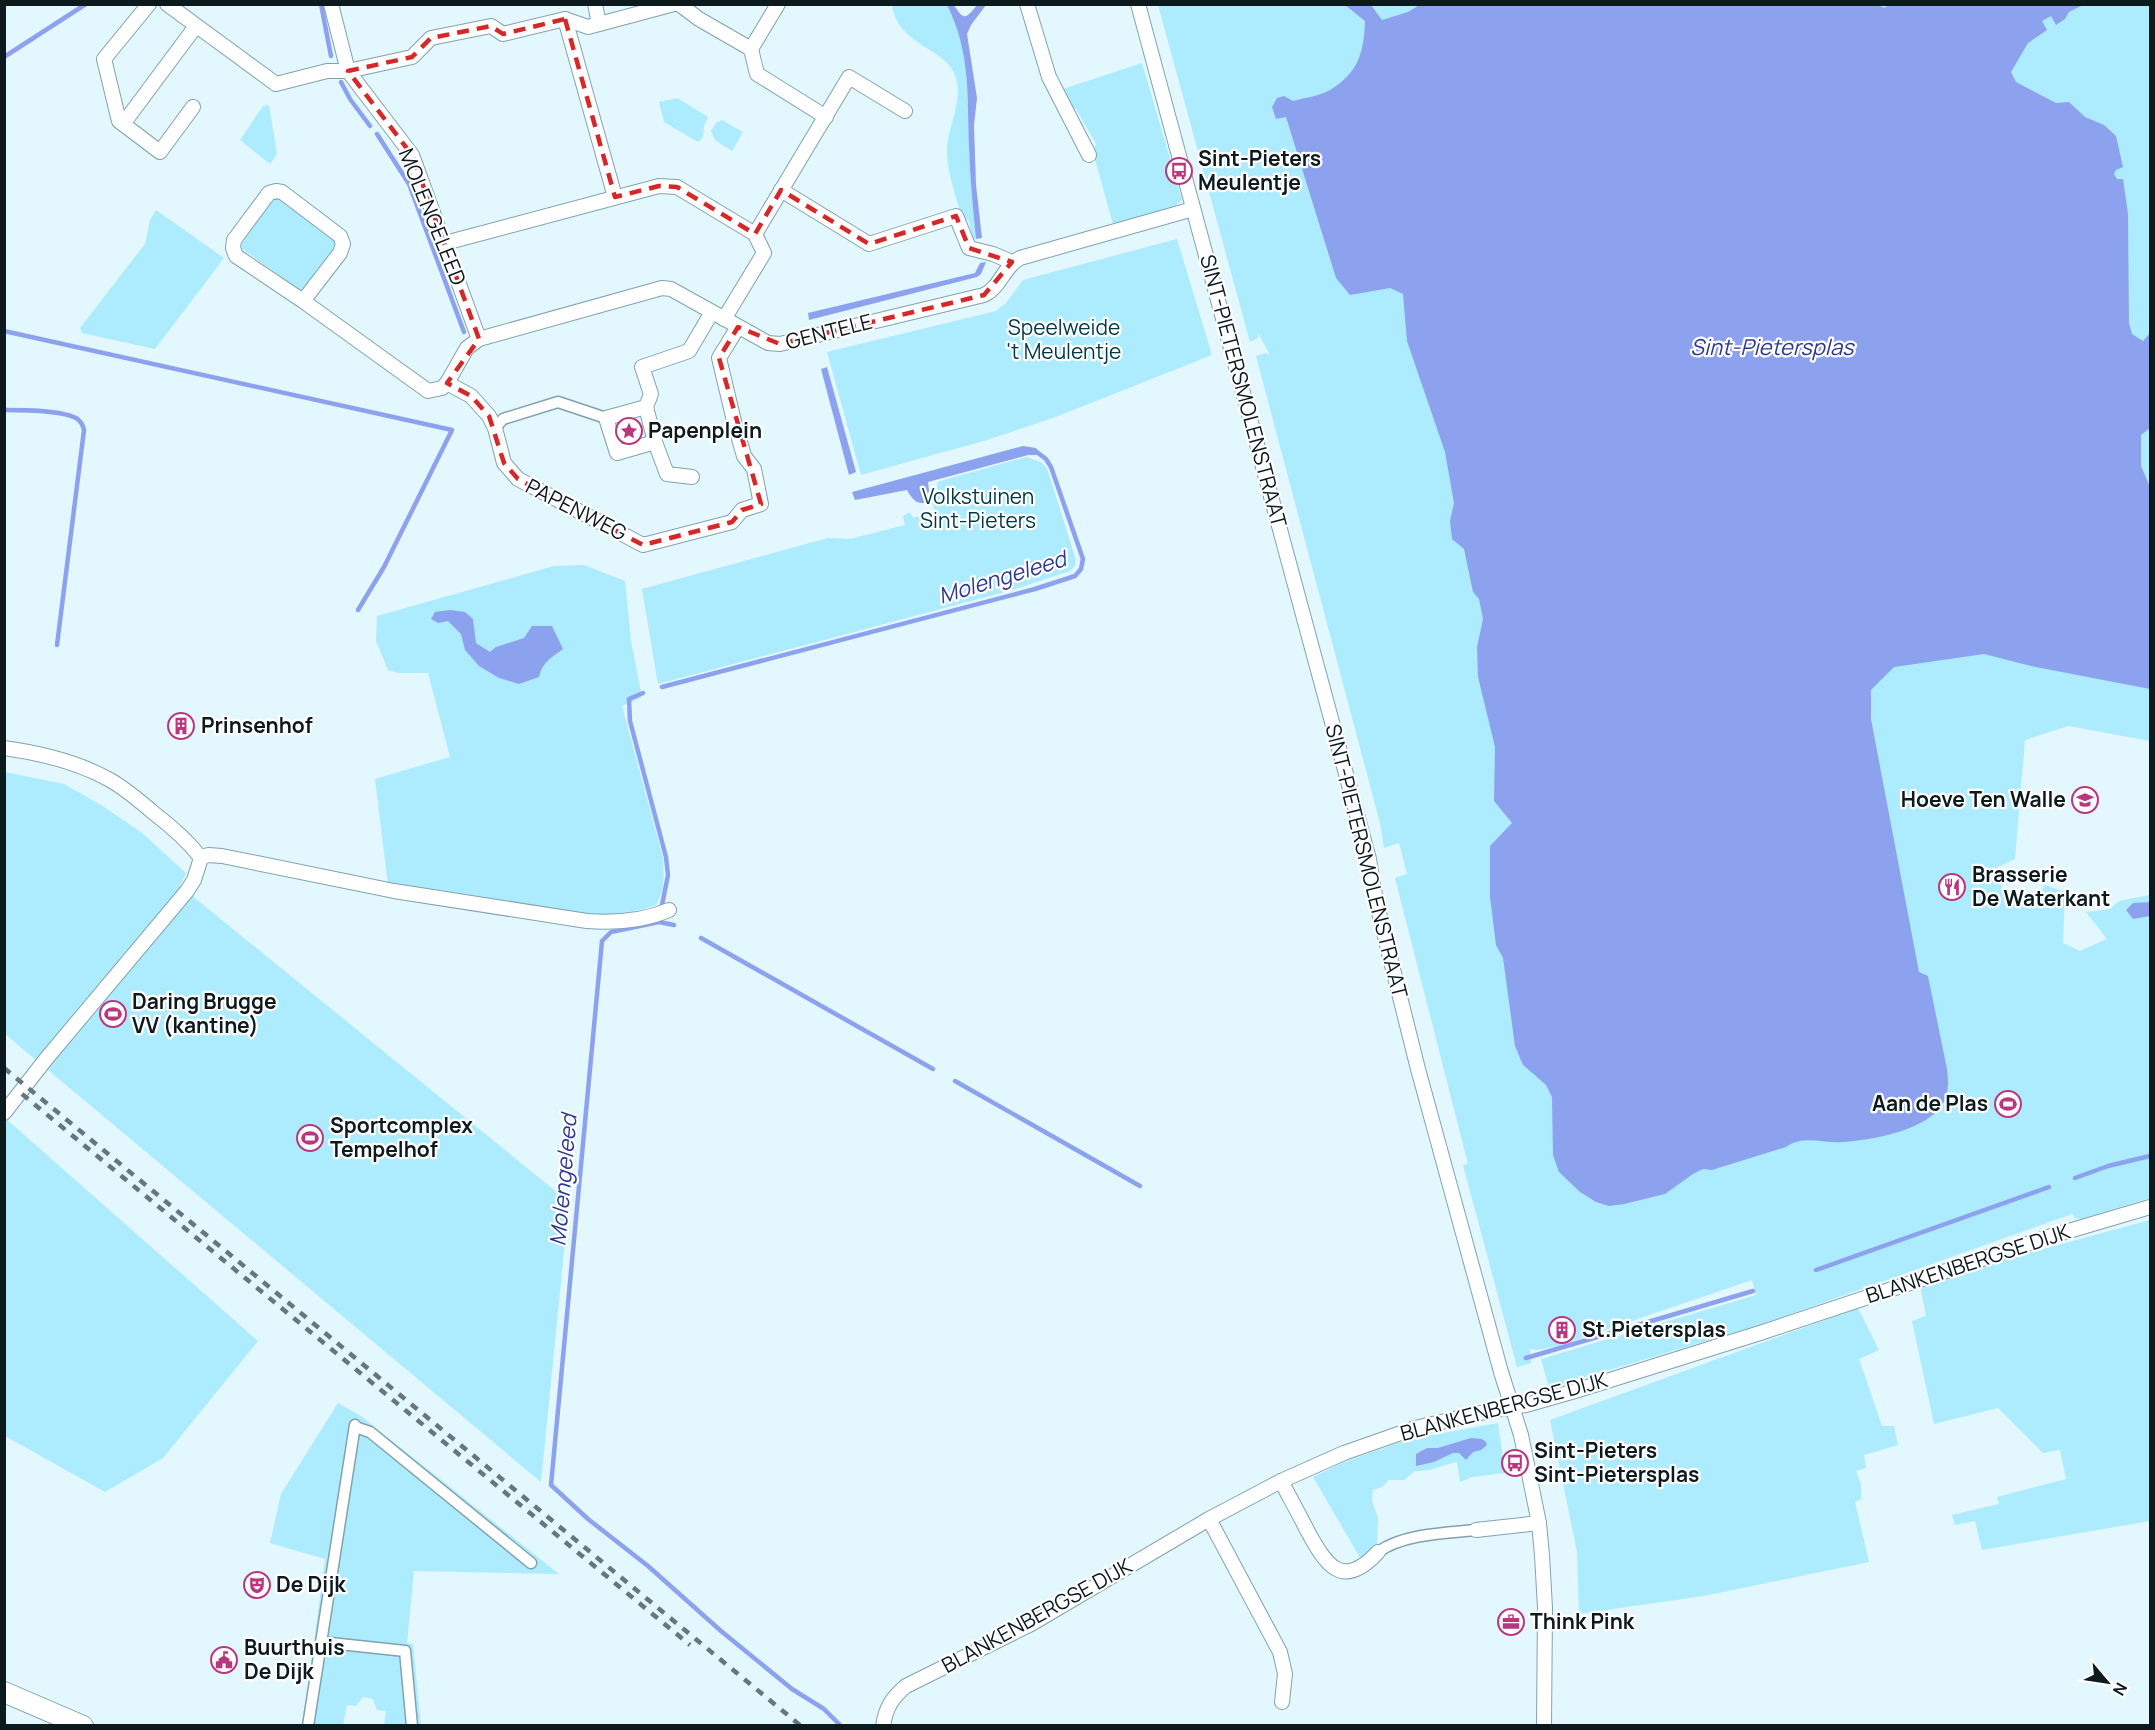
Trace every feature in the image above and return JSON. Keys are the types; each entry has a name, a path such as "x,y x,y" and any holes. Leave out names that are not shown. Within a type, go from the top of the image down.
{"main road":[{"path":"4,1692 83,1725"}],"street":[{"path":"149,4 104,59 119,121 160,152 192,107"},
{"path":"167,4 276,84 327,72 348,71 412,57 431,38 490,26 503,34 565,19 588,27 674,4"},
{"name":"MOLENGELEED","path":"331,4 348,71 412,155 479,339"},
{"path":"595,4 599,24"},
{"path":"679,4 699,19 751,49"},
{"path":"777,4 751,49 757,74 826,117"},
{"path":"1027,4 1049,77 1089,154"},
{"name":"SINT-PIETERSMOLENSTRAAT","path":"1138,4 1369,860 1376,901 1418,1069 1498,1361 1521,1435 1539,1524 1545,1608 1544,1725"},
{"path":"565,19 615,197"},
{"path":"123,124 196,26"},
{"path":"755,234 849,78 905,111"},
{"path":"445,243 658,186 677,187 755,234 764,253 689,351 642,367 651,394 646,407 655,442 667,474 692,477"},
{"path":"781,190 869,244 956,216 969,248 1012,262 1193,209"},
{"path":"303,301 340,253 343,244 340,236 282,192 276,191 269,193 234,240 233,248 236,256 428,391 442,388 447,383 467,348 479,339"},
{"name":"GENTELE","path":"479,339 662,288 671,289 768,343 780,344 984,295 996,287 1012,262"},
{"name":"PAPENWEG","path":"447,383 471,396 489,417 495,428 504,463 518,479 643,545 732,522 742,510 761,504 754,469 744,456 719,358 738,327"},
{"path":"495,428 503,419 558,402 606,418 646,407"},
{"path":"606,418 617,453 655,442"},
{"path":"4,748 73,764 111,780 170,826 201,858"},
{"path":"4,1113 46,1059 187,891 194,880 201,858 208,855 394,891 587,921 615,922 658,915 669,910"},
{"name":"BLANKENBERGSE DIJK","path":"882,1725 892,1698 906,1686 1031,1624 1209,1519 1281,1481 1344,1453 1415,1428 1512,1408 1575,1391 1760,1333 2045,1238 2151,1207"},
{"path":"308,1725 355,1426 370,1432 531,1563"},
{"path":"1281,1481 1327,1563 1341,1570 1351,1571 1367,1564 1378,1552 1397,1542 1428,1535 1539,1524"},
{"path":"1209,1519 1280,1652 1285,1674 1282,1702"},
{"path":"321,1642 405,1651 412,1725"}],"highlighted area":[{"path":"565,19 615,197 659,186 677,187 755,234 781,190 869,244 956,216 969,248 1012,262 984,295 780,344 738,327 719,358 761,504 742,510 732,522 643,545 518,479 504,463 489,416 471,396 447,383 479,339 412,155 348,71 412,57 431,38 491,26 503,34"}],"green space":[{"path":"892,5 947,5 955,23 966,75 970,171 976,239 973,240 969,221 961,216 948,165 948,139 958,93 955,75 942,58 912,38 903,29 896,19"},
{"name":"Sint-Pietersplas","path":"1158,5 2150,5 2150,741 2068,726 2025,740 2015,859 1998,867 2001,887 2008,894 2019,899 2026,901 2039,895 2045,885 2065,892 2063,943 2080,951 2107,939 2086,912 2110,909 2119,901 2150,895 2150,1198 2081,1219 2075,1218 2072,1214 1766,1323 1549,1388 1541,1359 1756,1295 1752,1280 1558,1346 1538,1350 1530,1349 1531,1363 1517,1367 1463,1165 1468,1164 1395,878 1407,874 1399,843 1384,848 1380,823 1256,356 1265,353 1270,355 1258,333 1258,338 1250,342"},
{"path":"1142,63 1182,200 1174,207 1113,224 1093,152 1096,144 1076,109 1070,107 1063,89"},
{"path":"677,98 708,117 703,137 698,142 664,122 659,102"},
{"path":"269,105 277,154 270,164 240,140 263,106"},
{"path":"722,120 743,132 732,151 715,140 711,131 716,123"},
{"path":"281,198 337,243 336,249 302,291 242,249 242,240 274,199"},
{"path":"156,210 224,258 155,349 82,333 80,328 145,244 150,220"},
{"name":"Speelweide 't Meulentje","path":"1177,239 1212,355 1053,418 987,440 861,475 827,352 996,311 1006,303 1023,280"},
{"name":"Volkstuinen Sint-Pieters","path":"1026,457 1041,462 1047,468 1076,560 1075,566 1070,571 1012,590 658,684 642,589 828,538 850,539 905,525 903,516 910,512 913,518 935,511 931,499 938,497 937,482"},
{"path":"584,565 625,581 631,641 642,697 622,706 663,858 664,876 656,905 616,917 586,915 388,885 375,779 450,757 428,673 398,673 388,670 376,641 377,616 554,566"},
{"name":"Sportcomplex Tempelhof","path":"5,772 64,784 141,832 186,873 180,886 569,1202 541,1482 5,1034"},
{"path":"5,1118 258,1341 163,1458 105,1492 5,1436"},
{"path":"2150,1220 2150,1521 1982,1550 1975,1521 1955,1525 1952,1515 1999,1504 1997,1497 2066,1479 2060,1450 2043,1453 1998,1408 1934,1424 1912,1321 1926,1316 1920,1286 1969,1269"},
{"path":"1858,1308 1879,1350 1859,1359 1882,1426 1894,1426 1898,1445 1864,1455 1866,1468 1856,1471 1861,1484 1861,1499 1855,1502 1869,1562 1703,1596 1579,1614 1577,1552 1550,1420"},
{"path":"338,1403 361,1416 559,1574 414,1571 407,1643 413,1644 421,1725 384,1725 386,1711 377,1710 373,1699 363,1697 356,1706 347,1705 343,1725 303,1725 325,1559 270,1543 281,1494"},
{"path":"1498,1423 1505,1473 1472,1477 1460,1482 1457,1462 1415,1471 1404,1480 1389,1480 1382,1487 1373,1490 1372,1501 1378,1518 1377,1545 1362,1561 1313,1477 1342,1463 1406,1440"}],"water":[{"name":"Sint-Pietersplas","path":"1421,4 1874,4 1885,8 1889,4 2083,5 2069,12 2065,19 2056,25 2051,16 2042,21 2047,30 2028,43 2011,72 2016,82 2056,103 2069,102 2085,117 2104,125 2116,136 2123,167 2116,170 2114,174 2117,179 2123,179 2128,214 2129,323 2132,334 2143,341 2150,333 2150,428 2141,435 2141,466 2150,487 2150,689 2031,666 1984,654 1894,667 1871,690 1871,719 1919,972 1928,976 1947,1072 1947,1093 1940,1107 1917,1125 1871,1139 1836,1142 1799,1141 1712,1170 1703,1169 1665,1194 1609,1206 1596,1202 1580,1192 1559,1172 1553,1155 1552,1097 1546,1085 1523,1065 1515,1046 1503,958 1496,945 1490,897 1490,846 1512,823 1494,801 1495,747 1478,677 1477,647 1483,619 1479,599 1473,592 1464,549 1452,539 1450,521 1454,503 1445,452 1407,341 1403,294 1390,288 1350,295 1336,278 1286,117 1276,119 1272,107 1277,98 1284,96 1293,101 1326,92 1340,83 1353,69 1361,52 1365,21 1345,5 1371,5 1382,20 1408,12"},
{"path":"947,5 954,5 960,14 965,16 977,5 986,5 967,34 977,98 974,125 976,185 982,238 976,239 964,58 955,23"},
{"path":"986,262 981,274 977,277 809,320 808,313 975,273 980,263"},
{"path":"827,367 856,472 849,475 821,369"},
{"path":"1023,446 1036,448 1042,455 1028,455 928,482 929,491 924,503 916,501 907,490 855,500 852,492"},
{"path":"450,610 465,612 473,619 476,643 490,652 496,647 524,638 532,626 552,626 563,649 545,664 539,677 519,684 499,678 479,666 465,650 461,634 448,621 438,623 431,619 435,612"},
{"path":"2150,902 2150,916 2133,919 2126,910 2133,903"},
{"path":"1471,1438 1482,1439 1487,1445 1473,1452 1466,1460 1459,1453 1453,1453 1434,1462 1416,1466 1416,1454 1427,1448 1438,1448"}],"waterway":[{"path":"4,57 86,4"},
{"path":"321,4 331,56"},
{"path":"341,82 350,99 370,126"},
{"path":"377,134 409,184 464,332"},
{"path":"4,331 452,430 384,567 358,610"},
{"path":"4,410 61,413 79,420 84,430 57,645"},
{"name":"Molengeleed","path":"662,687 1035,589 1075,576 1081,569 1083,559 1051,467 1038,453"},
{"name":"Molengeleed","path":"643,693 629,699 630,721 666,857 668,875 662,905"},
{"name":"Molengeleed","path":"674,925 659,922 611,932 602,941 551,1485 721,1631 792,1689 824,1709 841,1726"},
{"path":"701,938 933,1069"},
{"path":"955,1081 1140,1186"},
{"path":"2075,1178 2108,1166 2150,1156"},
{"path":"1816,1270 2049,1187"},
{"path":"1526,1358 1753,1291"}],"railway":[{"path":"4,1068 801,1726"},
{"path":"22,1094 690,1645"}],"place":[{"name":"Sint-Pieters Meulentje","path":"1179,171"},
{"name":"Papenplein","path":"629,431"},
{"name":"Prinsenhof","path":"181,726"},
{"name":"Hoeve Ten Walle","path":"2085,800"},
{"name":"Brasserie De Waterkant","path":"1952,887"},
{"name":"Daring Brugge VV (kantine)","path":"113,1014"},
{"name":"Aan de Plas","path":"2008,1104"},
{"name":"Sportcomplex Tempelhof","path":"310,1138"},
{"name":"St.Pietersplas","path":"1562,1330"},
{"name":"Sint-Pieters Sint-Pietersplas","path":"1515,1463"},
{"name":"De Dijk","path":"257,1585"},
{"name":"Think Pink","path":"1511,1622"},
{"name":"Buurthuis De Dijk","path":"224,1660"}]}
